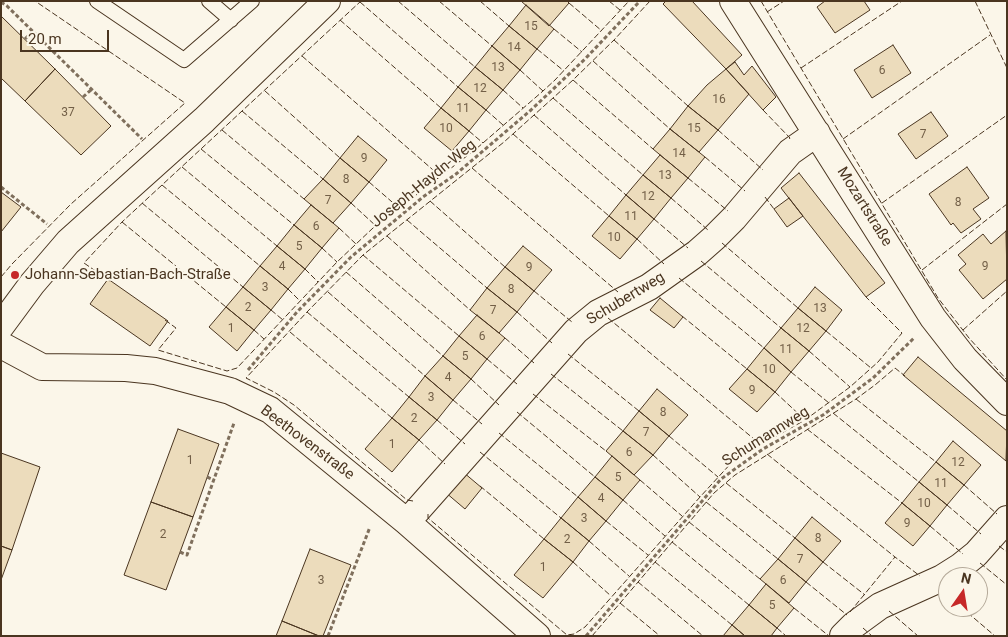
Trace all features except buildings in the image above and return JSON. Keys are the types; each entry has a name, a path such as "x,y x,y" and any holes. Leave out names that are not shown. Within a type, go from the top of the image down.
{"street":[{"path":"1,326 32,284 68,242 204,120 327,1"},
{"name":"Mozartstraße","path":"733,1 934,318 965,359 1007,402"},
{"name":"Schubertweg","path":"407,522 576,331 598,313 650,287 696,253 734,218 790,152 817,132"},
{"name":"Beethovenstraße","path":"1,345 42,367 126,368 155,371 237,395 270,410 407,522 536,636"},
{"path":"843,636 854,625 880,606 942,578 961,566 982,549 1007,519"}],"lane":[{"path":"97,1 184,60 252,1"},
{"path":"209,1 231,20"}],"path":[{"name":"Joseph-Haydn-Weg","path":"237,395 297,312 351,257 423,197 456,174 524,115 586,58 640,1"},
{"path":"1,2 33,31 161,158"},
{"path":"25,39 33,31"},
{"path":"83,97 92,89"},
{"path":"1,187 68,242"},
{"name":"Schumannweg","path":"586,636 721,479 763,449 800,429 846,398 886,366 934,318"},
{"path":"180,552 187,555 214,480 237,395"},
{"path":"207,477 214,480"},
{"path":"328,636 380,500"}],"fence":[{"path":"1,277 71,204 185,103 35,1"},
{"path":"110,281 84,263 122,222 361,1"},
{"path":"398,1 475,67"},
{"path":"439,1 492,46"},
{"path":"480,1 509,26"},
{"path":"609,1 620,10"},
{"path":"165,320 176,328 158,350 227,371 237,368 337,262 373,228 476,149 543,91 629,1"},
{"path":"413,501 407,500 294,405 274,392 246,378 363,255 504,142 573,80 650,1"},
{"path":"761,1 938,298 969,338 1007,380"},
{"path":"767,12 784,1"},
{"path":"801,68 902,1"},
{"path":"975,1 1007,68"},
{"path":"360,2 458,87"},
{"path":"569,3 602,31"},
{"path":"340,20 441,108"},
{"path":"554,29 582,52"},
{"path":"843,139 990,35"},
{"path":"614,40 688,106"},
{"path":"537,49 564,71"},
{"path":"302,56 440,176"},
{"path":"593,61 670,129"},
{"path":"520,70 543,91"},
{"path":"573,80 653,149"},
{"path":"503,90 523,108"},
{"path":"265,91 340,158"},
{"path":"553,98 643,175"},
{"path":"486,110 503,125"},
{"path":"763,110 790,138 788,141"},
{"path":"242,111 323,179"},
{"path":"534,115 626,195"},
{"path":"882,203 1007,115"},
{"path":"222,130 304,199"},
{"path":"718,130 763,170"},
{"path":"469,131 483,143"},
{"path":"513,134 609,216"},
{"path":"201,149 294,225"},
{"path":"705,157 745,191"},
{"path":"182,167 277,246"},
{"path":"472,168 618,292"},
{"path":"688,178 728,211"},
{"path":"369,182 399,208"},
{"path":"162,185 260,266"},
{"path":"765,197 774,209"},
{"path":"671,198 708,230"},
{"path":"430,201 505,267"},
{"path":"142,203 243,287"},
{"path":"351,203 376,226"},
{"path":"922,270 1007,204"},
{"path":"654,219 688,248"},
{"path":"407,220 487,288"},
{"path":"122,222 226,307"},
{"path":"339,228 356,244"},
{"path":"387,236 470,310"},
{"path":"637,239 664,264"},
{"path":"722,243 798,308"},
{"path":"322,248 337,262"},
{"path":"363,255 459,336"},
{"path":"701,261 781,328"},
{"path":"305,269 318,282"},
{"path":"346,272 443,356"},
{"path":"679,278 764,348"},
{"path":"288,289 300,301"},
{"path":"534,291 572,322"},
{"path":"963,330 1007,291"},
{"path":"328,292 425,376"},
{"path":"428,514 428,518 567,635 574,634 585,627 734,460 805,420 850,387 878,362 902,333 866,297"},
{"path":"271,310 283,320"},
{"path":"307,312 409,397"},
{"path":"517,312 552,343"},
{"path":"682,316 747,369"},
{"path":"608,318 760,444"},
{"path":"254,330 264,339"},
{"path":"826,331 871,368"},
{"path":"290,332 392,418"},
{"path":"505,338 534,363"},
{"path":"809,351 850,387"},
{"path":"568,354 639,411"},
{"path":"487,359 517,384"},
{"path":"592,636 714,493 735,475 856,399 895,368 905,376"},
{"path":"791,372 829,403"},
{"path":"551,374 623,431"},
{"path":"471,379 499,405"},
{"path":"775,392 805,420"},
{"path":"533,394 606,451"},
{"path":"856,399 936,462"},
{"path":"453,400 482,424"},
{"path":"517,412 595,477"},
{"path":"833,413 919,482"},
{"path":"437,420 465,444"},
{"path":"807,429 902,503"},
{"path":"499,433 578,497"},
{"path":"669,436 718,477"},
{"path":"419,440 445,464"},
{"path":"480,452 561,518"},
{"path":"767,454 895,557"},
{"path":"653,455 700,497"},
{"path":"640,480 682,516"},
{"path":"726,483 795,538"},
{"path":"964,485 997,514"},
{"path":"480,486 544,539"},
{"path":"623,500 665,536"},
{"path":"706,502 778,559"},
{"path":"947,505 981,534"},
{"path":"606,521 648,555"},
{"path":"689,522 760,579"},
{"path":"930,526 963,554"},
{"path":"589,541 629,576"},
{"path":"672,542 749,605"},
{"path":"999,546 1007,552"},
{"path":"850,612 895,557 920,576"},
{"path":"573,562 611,596"},
{"path":"655,562 732,625"},
{"path":"823,562 865,595"},
{"path":"980,563 1007,585"},
{"path":"638,582 703,636"},
{"path":"806,582 847,615"},
{"path":"620,603 660,636"},
{"path":"794,608 829,636"},
{"path":"889,611 918,636"},
{"path":"973,617 995,636"},
{"path":"777,628 786,636"},
{"path":"863,628 872,636"}],"place":[{"name":"Johann-Sebastian-Bach-Straße","path":"15,275"}]}
